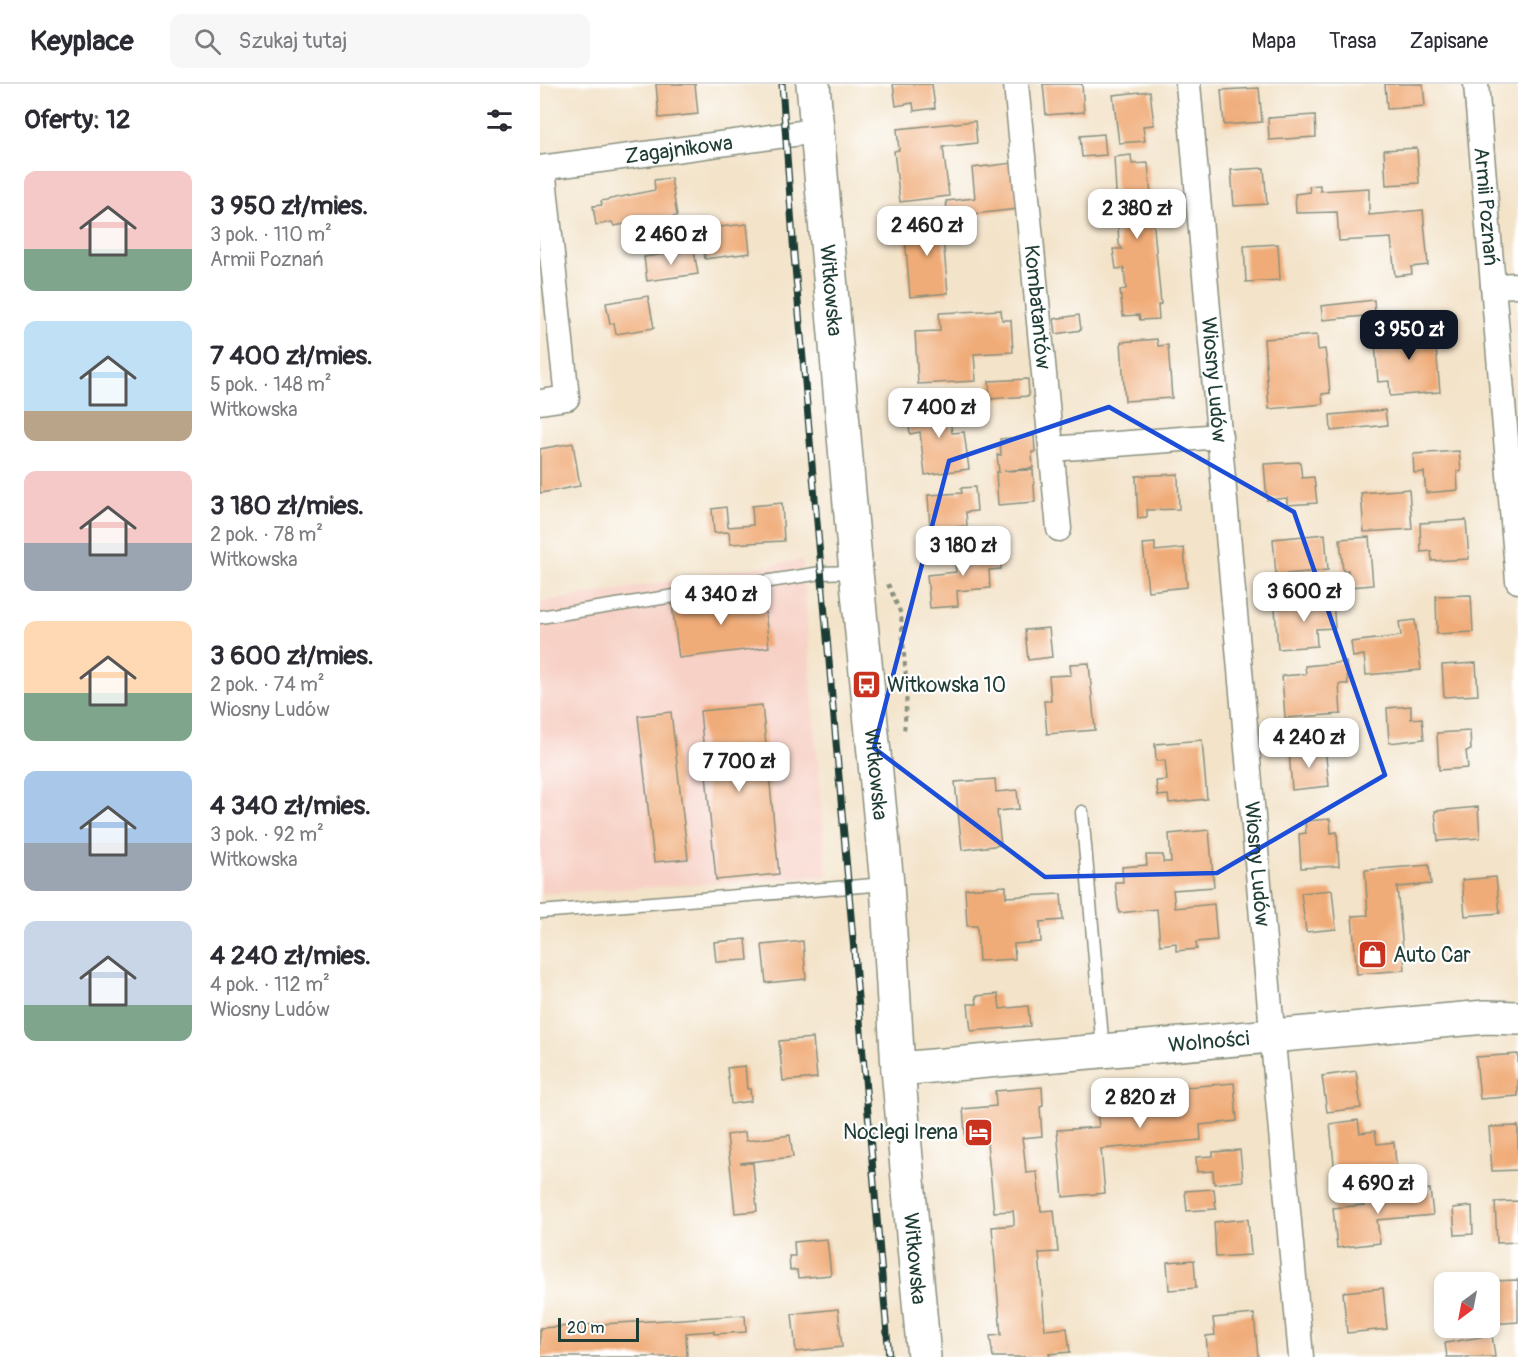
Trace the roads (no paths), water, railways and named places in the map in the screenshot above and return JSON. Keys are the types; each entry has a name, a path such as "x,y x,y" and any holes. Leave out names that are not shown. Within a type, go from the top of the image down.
{"street":[{"name":"Witkowska","path":"813,84 856,572 887,884 898,1069 924,1357"},
{"name":"Kombatantów","path":"1016,84 1059,529"},
{"name":"Wiosny Ludów","path":"1188,84 1301,1357"},
{"name":"Armii Poznań","path":"1476,84 1518,581"},
{"name":"Zagajnikowa","path":"542,168 816,131"},
{"path":"540,402 567,398 542,168"},
{"path":"1493,286 1518,285"},
{"path":"1052,449 1220,436"},
{"name":"Wolności","path":"898,1069 1486,1017 1518,1018"}],"lane":[{"path":"540,617 821,573 856,572"},
{"path":"1082,812 1104,1052"},
{"path":"540,912 887,884"}],"railway":[{"path":"782,84 794,255 889,1357"}],"place":[{"name":"Witkowska 10","path":"866,685"},
{"name":"Auto Car","path":"1372,955"},
{"name":"Noclegi Irena","path":"979,1132"}]}
